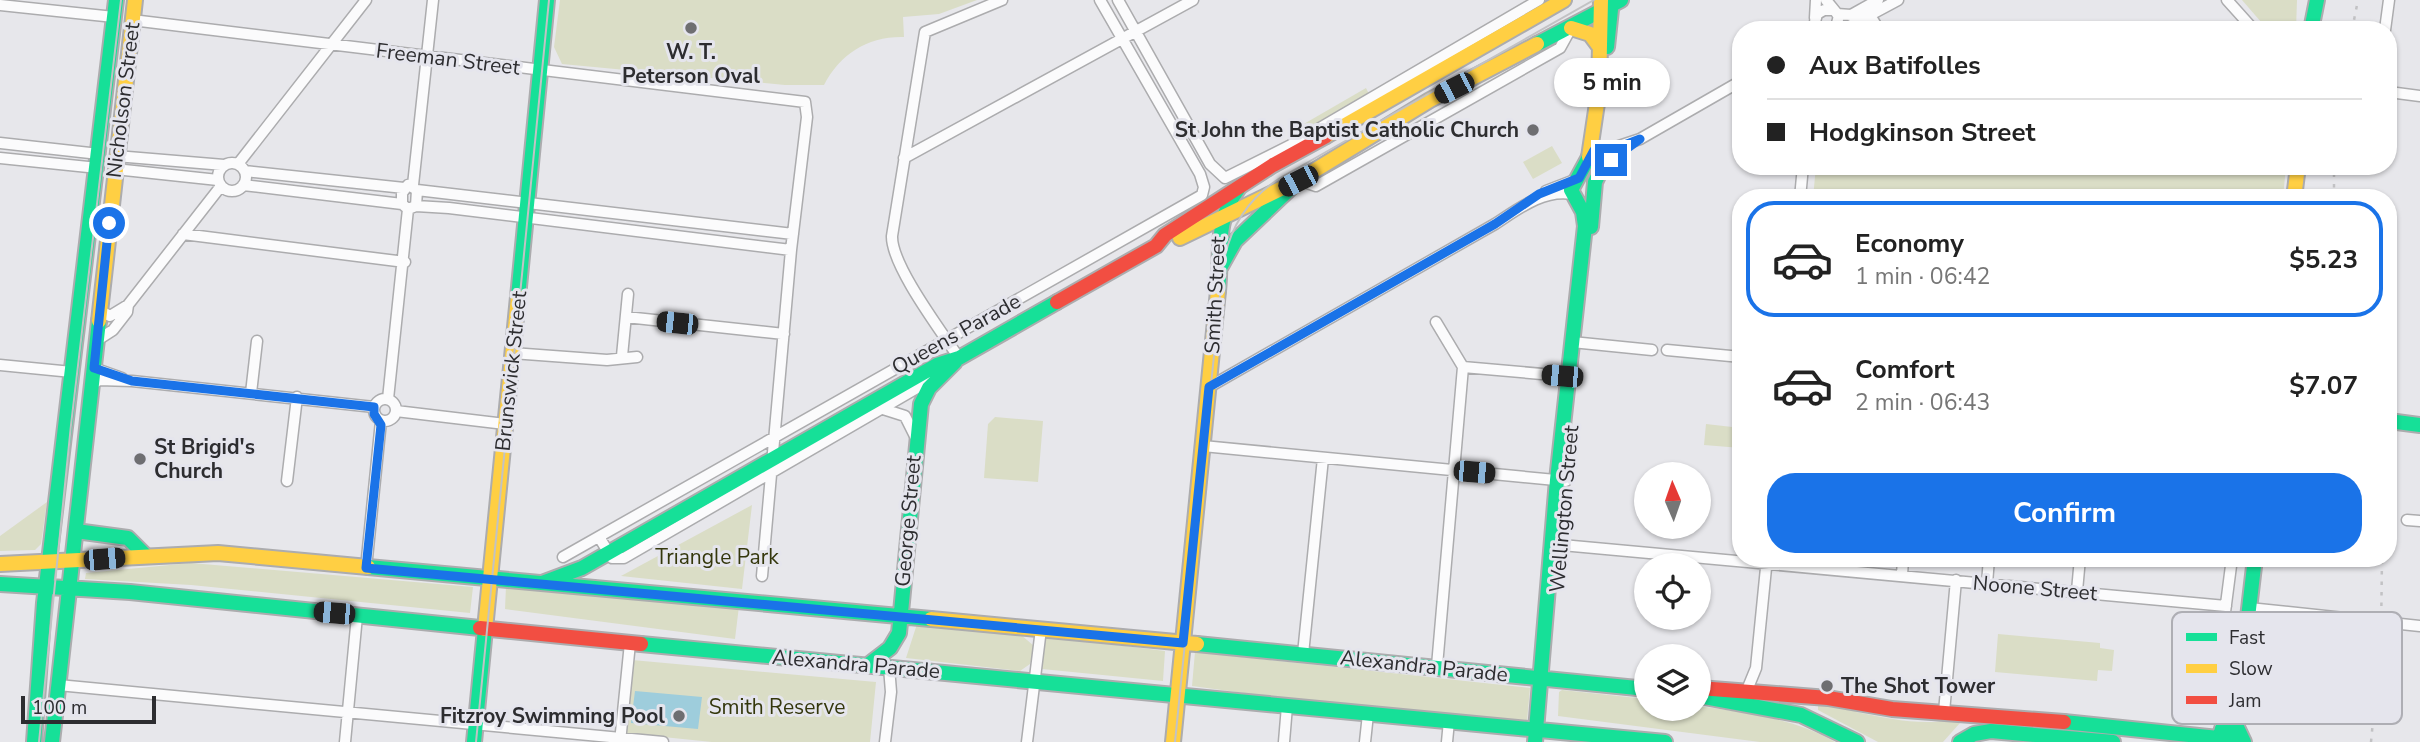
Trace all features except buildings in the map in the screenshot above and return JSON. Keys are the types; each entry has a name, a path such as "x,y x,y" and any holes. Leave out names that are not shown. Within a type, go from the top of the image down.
{"main road":[{"name":"Nicholson Street","path":"33,742 47,587 89,248 116,0"},
{"name":"Nicholson Street","path":"52,742 135,0"},
{"name":"Brunswick Street","path":"474,742 547,0"},
{"name":"Queens Parade","path":"540,584 582,568 773,466 1156,246 1165,235 1239,188 1564,0"},
{"path":"2307,0 2310,21"},
{"path":"2312,21 2317,0"},
{"name":"Queens Parade","path":"1156,246 1167,246 1222,215 1298,181 1430,100 1571,28 1609,3"},
{"path":"1593,192 1588,201 1574,197 1572,186 1601,154 1599,46 1609,3"},
{"path":"1601,154 1600,120 1609,3"},
{"path":"1571,28 1590,34 1599,46"},
{"name":"Wellington Street","path":"1575,343 1593,192 1601,154"},
{"path":"1220,270 1235,237 1286,195 1298,181"},
{"name":"Smith Street","path":"1173,742 1220,270 1217,248 1222,215 1239,188"},
{"name":"Wellington Street","path":"1540,736 1585,226 1574,197"},
{"path":"89,248 106,250"},
{"name":"Queens Parade","path":"920,407 927,391 944,367"},
{"path":"879,405 891,396 904,396 920,407"},
{"name":"George Street","path":"868,665 895,641 900,616 920,407"},
{"path":"2397,422 2420,425"},
{"path":"76,531 128,538 146,556"},
{"name":"Alexandra Parade","path":"0,564 218,553 1437,666 1634,688"},
{"path":"2249,612 2254,567"},
{"name":"Alexandra Parade","path":"0,584 1449,721 1540,736 1657,742"},
{"path":"1711,690 1742,696 1800,714 1857,742"},
{"path":"1711,696 1766,693 1837,699 1892,709 2224,736 2244,742"},
{"path":"1960,742 1974,734 1991,731 2113,742"}],"street":[{"path":"243,185 242,168 366,0"},
{"path":"388,399 433,0"},
{"path":"959,358 943,341 892,245 926,30 1002,0"},
{"path":"1100,0 1201,176 1213,169"},
{"path":"1118,0 1177,109 1213,169 1224,178 1233,176 1539,0"},
{"path":"904,158 1193,0"},
{"path":"1814,21 1816,0"},
{"path":"1826,0 1838,21"},
{"path":"1866,15 1878,0"},
{"path":"1856,21 1898,0"},
{"path":"2227,0 2246,21"},
{"path":"2386,21 2389,0"},
{"path":"0,11 1,3 114,17"},
{"path":"1816,21 1823,10 1866,15 1871,21"},
{"path":"1866,15 1868,21"},
{"name":"Freeman Street","path":"132,20 764,97 803,105 800,172 793,234"},
{"path":"1601,154 1640,139 1732,86"},
{"path":"2397,93 2420,96"},
{"path":"1165,115 1177,109"},
{"path":"0,143 98,161"},
{"path":"0,158 98,161"},
{"path":"115,162 224,165 411,187 526,210 791,250"},
{"path":"115,162 220,183 233,191 243,185 408,206 526,210 793,234 762,576"},
{"path":"96,341 117,325 128,305 220,183 218,172 224,165"},
{"name":"Queens Parade","path":"563,557 1201,195 1204,190 1201,176"},
{"path":"1209,387 1495,224 1544,191 1578,179"},
{"path":"408,206 411,187"},
{"path":"1522,206 1553,194 1574,197"},
{"path":"183,234 405,262"},
{"path":"622,356 628,294"},
{"path":"101,312 110,316 128,305"},
{"path":"101,312 117,325"},
{"path":"626,317 784,334"},
{"path":"1436,322 1463,367 1437,666"},
{"path":"251,393 257,341"},
{"path":"943,341 944,367"},
{"path":"1575,343 1652,349"},
{"path":"1667,350 1732,356"},
{"path":"512,353 607,360 622,356 637,358"},
{"path":"0,365 72,372"},
{"name":"Queens Parade","path":"904,396 944,367"},
{"path":"1463,367 1572,377"},
{"path":"94,368 132,381"},
{"path":"93,384 99,380 132,381 374,407"},
{"path":"287,481 297,397"},
{"path":"388,399 394,404 396,411 392,419 381,421 374,414 374,407 380,400 388,399"},
{"path":"879,405 905,416 916,439"},
{"path":"396,411 505,424"},
{"path":"366,568 381,421"},
{"path":"1202,446 1561,481"},
{"path":"1303,654 1323,458"},
{"path":"705,476 717,497"},
{"path":"2407,520 2420,521"},
{"path":"599,537 608,553"},
{"name":"Noone Street","path":"1555,544 1732,558"},
{"path":"1742,696 1756,668 1766,567"},
{"name":"Noone Street","path":"1821,567 2226,606"},
{"path":"1902,567 1902,576"},
{"path":"1987,583 1988,567"},
{"path":"2077,592 2079,567"},
{"path":"2225,612 2231,567"},
{"path":"1944,712 1956,580"},
{"path":"2249,608 2287,612"},
{"path":"345,742 358,616"},
{"path":"2402,624 2420,626"},
{"path":"1027,742 1041,629"},
{"path":"620,740 630,643"},
{"path":"885,742 891,692 889,667"},
{"path":"1756,668 1766,693"},
{"path":"58,685 663,742"},
{"path":"1284,742 1287,706"},
{"path":"1365,742 1368,714"},
{"path":"1447,742 1449,721"}],"green space":[{"path":"560,0 977,0 939,14 903,17 904,37 879,40 856,49 838,64 824,85 785,85 562,64 554,47"},
{"path":"2242,0 2297,0 2296,21 2260,21"},
{"path":"1366,88 1369,94 1294,139 1290,132"},
{"path":"1552,146 1562,163 1533,179 1523,162"},
{"path":"1815,175 2285,175 2284,189 1814,189"},
{"path":"995,417 1043,421 1038,482 984,478 988,424"},
{"path":"1706,424 1732,427 1732,447 1704,445"},
{"path":"47,502 41,544 35,550 0,551 0,536"},
{"name":"Triangle Park","path":"752,505 742,589 621,576"},
{"path":"191,563 473,587 470,613 191,585 85,579 86,573"},
{"path":"506,586 739,606 735,639 505,609"},
{"path":"917,624 1020,634 1034,646 1030,664 1020,671 906,658"},
{"path":"1998,634 2100,643 2100,648 2114,650 2112,671 2098,670 2097,681 1995,672"},
{"path":"1045,636 1165,651 1163,681 1042,669"},
{"path":"1195,652 1530,688 1527,721 1282,698 1192,686"},
{"name":"Smith Reserve","path":"632,660 876,682 870,742 712,742 624,733"},
{"path":"1562,690 1634,698 1634,721 1711,721 1711,708 1786,722 1835,742 1760,742 1558,716 1559,692"},
{"path":"1818,701 1852,706 1856,712 1904,721 1936,722 1960,716 1960,723 1943,742 1878,742 1818,710"}],"water":[{"path":"635,691 702,697 698,729 631,723"}],"tram line":[{"path":"39,742 71,425 121,0"},
{"path":"476,742 549,0"},
{"path":"1175,742 1223,266 1230,239 1241,216 1258,195 1280,178 1594,0"}],"railway":[{"path":"2354,21 2358,0"},
{"path":"2334,175 2334,189"},
{"path":"2381,612 2382,567"},
{"path":"2371,742 2373,724"}],"traffic: fast":[{"path":"34,742 44,603 116,0"},
{"path":"518,297 547,0"},
{"path":"1607,47 1612,0"},
{"path":"1537,44 1621,0"},
{"path":"2313,21 2317,0"},
{"path":"1591,227 1595,182 1607,157 1603,150 1592,151"},
{"path":"1535,742 1557,480 1585,226 1583,212 1571,190 1589,157"},
{"path":"1221,266 1235,241 1297,182"},
{"path":"1218,291 1222,226 1230,201 1238,189"},
{"path":"542,583 582,568 937,365 959,358 1057,302"},
{"path":"52,742 99,321"},
{"path":"868,665 890,648 899,633 921,404 929,388 955,362"},
{"path":"2397,422 2420,425"},
{"path":"76,531 128,538 146,556"},
{"path":"368,567 931,619"},
{"path":"2249,612 2254,567"},
{"path":"0,584 130,592 480,628"},
{"path":"474,742 485,629"},
{"path":"641,644 1665,742"},
{"path":"1197,644 1634,688"},
{"path":"1711,698 1801,715 1857,742"},
{"path":"2064,722 2218,738"},
{"path":"2218,742 2223,724"},
{"path":"2231,742 2233,724"},
{"path":"2235,724 2244,742"},
{"path":"1960,742 1974,734 1991,731 2113,742"}],"traffic: slow":[{"path":"99,321 135,0"},
{"path":"1326,136 1564,0"},
{"path":"1589,157 1599,90 1601,0"},
{"path":"1571,28 1590,34 1599,46"},
{"path":"1180,238 1299,180 1430,100 1537,44"},
{"path":"2295,189 2297,175"},
{"path":"1173,742 1218,291"},
{"path":"485,629 518,297"},
{"path":"0,564 218,553 368,567"},
{"path":"931,619 1197,644"}],"traffic: jam":[{"path":"1057,302 1156,246 1165,235 1273,165 1326,136"},
{"path":"480,628 641,644"},
{"path":"1711,689 1828,698 1892,709 2064,722"}],"place":[{"name":"W. T. Peterson Oval","path":"691,28"},
{"name":"St John the Baptist Catholic Church","path":"1533,130"},
{"name":"St Brigid's Church","path":"140,459"},
{"name":"The Shot Tower","path":"1827,686"},
{"name":"Fitzroy Swimming Pool","path":"679,716"}],"route":[{"path":"109,223 94,368 132,381 374,407 374,414 381,421 381,425 366,568 1183,643 1209,387 1495,224 1539,194 1578,179 1594,150 1621,148 1640,139 1611,160"}]}
